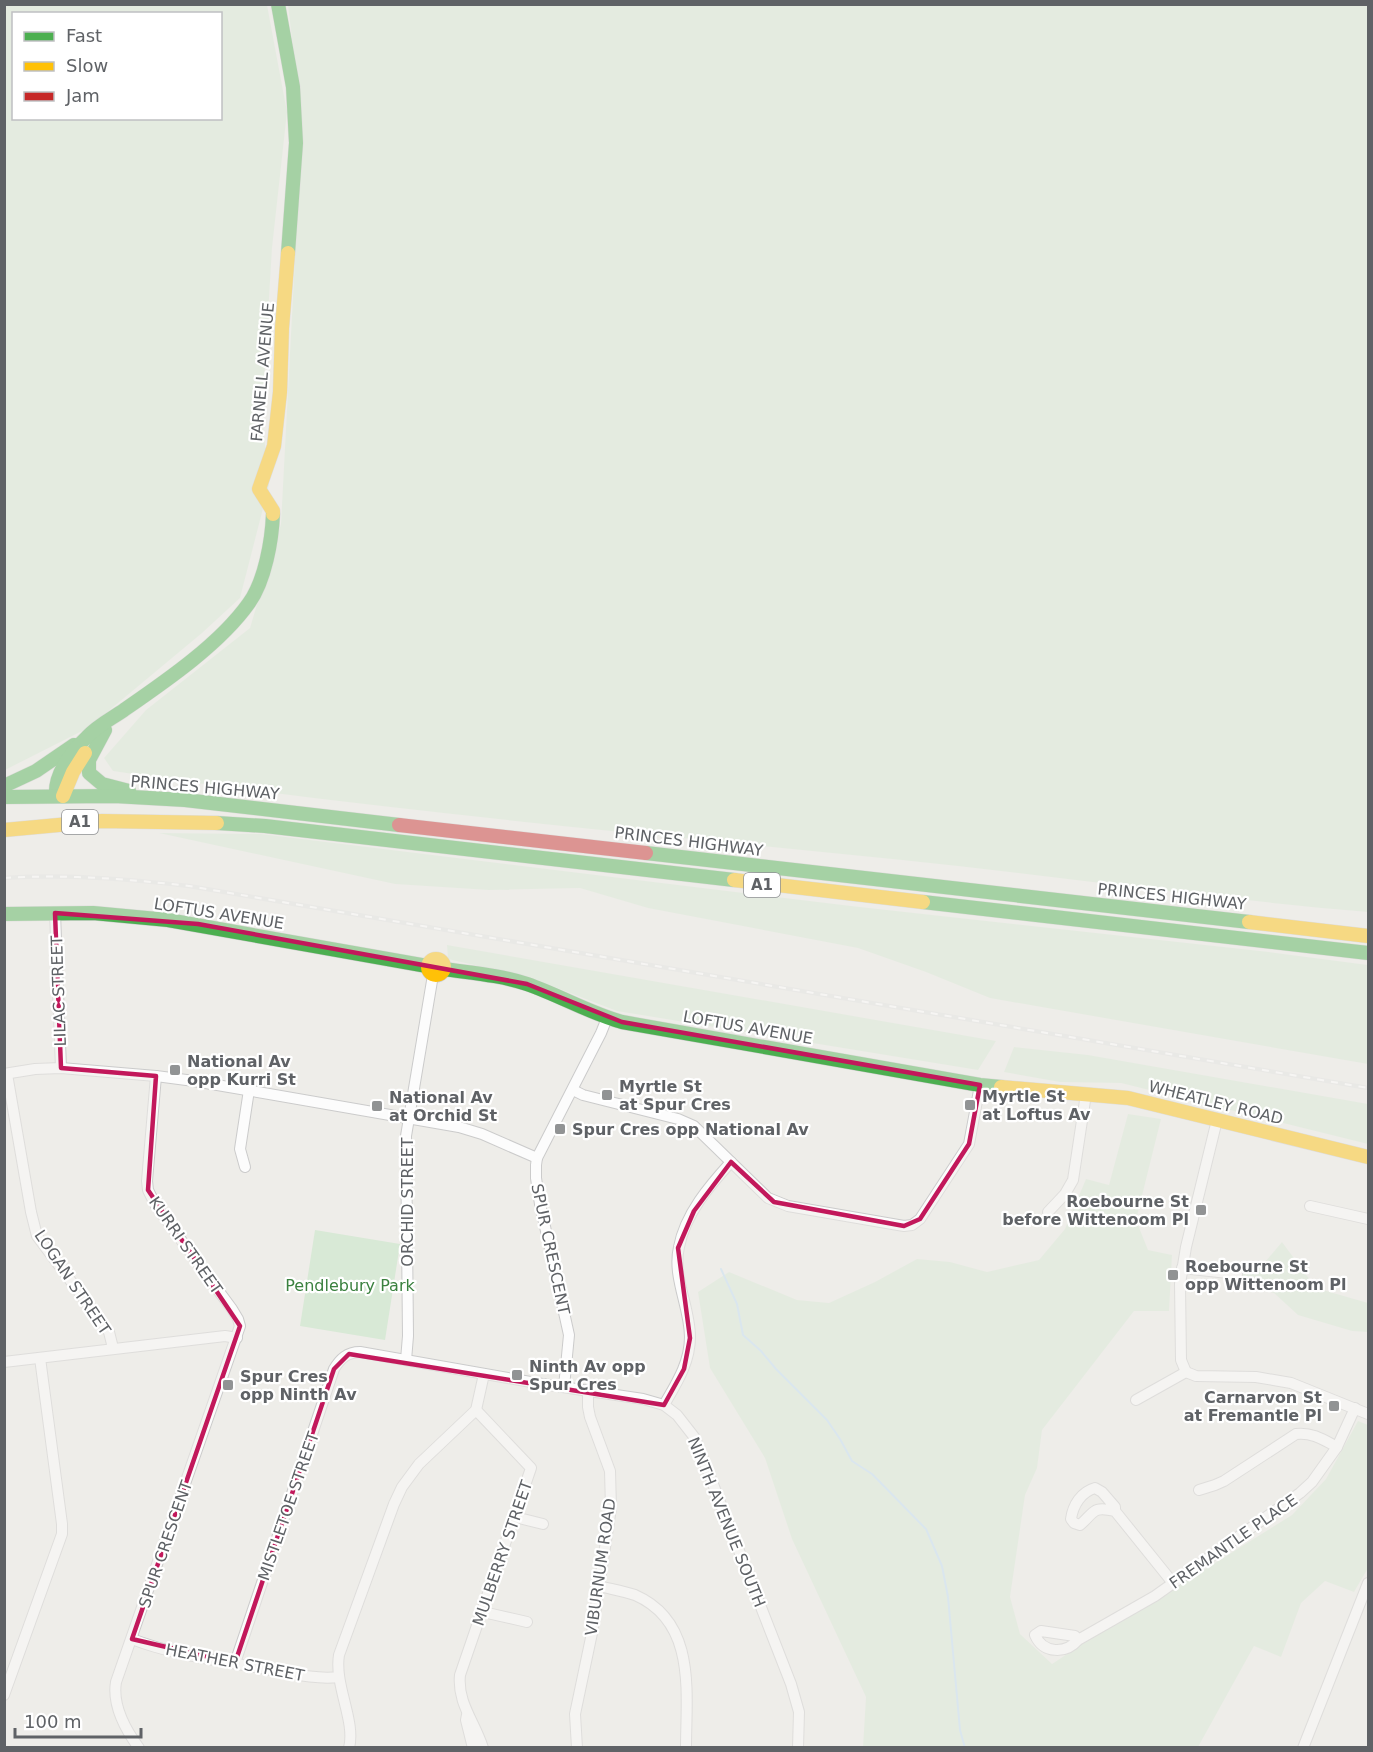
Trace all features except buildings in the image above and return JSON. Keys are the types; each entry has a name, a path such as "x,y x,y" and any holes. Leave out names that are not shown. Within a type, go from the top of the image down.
{"main road":[{"name":"FARNELL AVENUE","path":"59,798 99,730 219,637 250,602 258,585 272,533 273,511 260,489 274,446 279,403 282,328 296,143 293,87 278,4"},
{"path":"4,786 36,771 99,730"},
{"path":"99,730 88,762 89,772 95,780 115,788 185,800"},
{"name":"PRINCES HIGHWAY","path":"4,797 123,796 185,800 1368,936"},
{"path":"20,828 42,819 59,798 69,812 75,814 156,819"},
{"name":"PRINCES HIGHWAY","path":"4,830 60,823 156,819 265,826 1368,953"},
{"name":"LOFTUS AVENUE","path":"4,914 93,913 198,924 435,970 485,975 527,984 607,1018 980,1085 1053,1092"},
{"name":"WHEATLEY ROAD","path":"1053,1092 1128,1098 1368,1157"}],"street":[{"name":"LILAC STREET","path":"55,913 61,1068"},
{"name":"ORCHID STREET","path":"406,1360 408,1336 406,1136 435,970"},
{"name":"SPUR CRESCENT","path":"564,1387 569,1335 538,1195 537,1158 607,1018"},
{"path":"6,1074 35,1069 61,1068 156,1076 249,1090 471,1130 537,1158"},
{"name":"LOGAN STREET","path":"6,1074 37,1236 109,1332 113,1348"},
{"name":"KURRI STREET","path":"156,1076 148,1190 156,1206 238,1319 240,1326 237,1338"},
{"path":"573,1090 686,1122 703,1133 761,1192 774,1202 899,1226 912,1225 920,1219 969,1144 980,1085"},
{"path":"245,1167 240,1149 249,1090"},
{"path":"1048,1212 1065,1194 1073,1180 1086,1094"},
{"path":"1217,1120 1182,1268 1179,1295 1181,1360 1186,1372 1196,1376 1256,1377 1291,1383 1368,1414"},
{"path":"664,1405 684,1369 690,1338 678,1272 678,1248 683,1231 694,1210 731,1162"},
{"path":"1311,1206 1368,1219"},
{"path":"1182,1268 1237,1274"},
{"path":"4,1362 225,1336 237,1338"},
{"name":"SPUR CRESCENT","path":"139,1748 119,1711 115,1692 116,1682 237,1338"},
{"name":"NINTH AVENUE SOUTH","path":"349,1354 360,1352 643,1399 664,1405 677,1415 695,1438 791,1684 799,1712 798,1748"},
{"name":"MISTLETOE STREET","path":"235,1663 236,1653 334,1369 349,1354"},
{"path":"4,1695 62,1534 40,1358"},
{"path":"1136,1400 1186,1372"},
{"path":"349,1748 350,1734 337,1665 339,1655 402,1487 419,1464 476,1410 484,1374"},
{"name":"VIBURNUM ROAD","path":"577,1748 575,1714 611,1508 610,1472 590,1417 588,1390"},
{"name":"FREMANTLE PLACE","path":"1078,1640 1155,1596 1300,1493 1312,1482 1337,1448 1355,1408"},
{"name":"MULBERRY STREET","path":"476,1410 531,1468 460,1675 460,1694 483,1748"},
{"path":"1199,1490 1224,1481 1296,1434 1316,1436 1337,1448"},
{"path":"1115,1511 1173,1583"},
{"path":"515,1517 543,1524"},
{"path":"1303,1748 1368,1583"},
{"path":"599,1586 633,1594 646,1601 674,1630 686,1668 686,1748"},
{"path":"483,1612 528,1622"},
{"name":"HEATHER STREET","path":"132,1639 184,1655 314,1677 339,1677"},
{"name":"MULBERRY STREET","path":"467,1714 466,1720 473,1748"}],"highlighted area":[{"path":"55,913 198,924 527,984 622,1022 980,1085 969,1144 920,1219 904,1226 774,1202 731,1162 694,1211 678,1248 690,1338 684,1369 664,1405 349,1354 334,1369 235,1663 132,1639 240,1326 148,1190 156,1076 61,1068"}],"green space":[{"path":"5,5 267,5 287,112 272,248 262,415 269,485 240,598 202,633 88,728 5,770"},
{"path":"288,5 1368,5 1368,912 1251,901 902,860 309,798 113,771 104,758 146,710 250,628 281,524 302,125"},
{"path":"159,833 261,834 851,906 1368,965 1368,1064 990,998 858,948 648,908 580,888 489,890 395,884"},
{"path":"447,945 996,1041 978,1070 617,1011 531,978 448,959"},
{"path":"1014,1047 1088,1055 1368,1104 1368,1144 1121,1083 1060,1082 1004,1072"},
{"path":"1128,1114 1161,1119 1136,1220 1148,1250 1172,1255 1169,1311 1134,1311 1042,1430 1037,1468 1025,1495 1010,1597 1020,1634 1052,1664 1114,1623 1167,1593 1292,1515 1326,1479 1358,1421 1368,1425 1368,1568 1354,1592 1325,1581 1301,1603 1281,1657 1254,1646 1198,1747 863,1747 866,1697 792,1539 765,1458 710,1368 698,1292 729,1272 797,1300 829,1303 917,1259 950,1262 987,1272 1039,1260 1065,1229 1086,1179 1109,1185"},
{"name":"Pendlebury Park","path":"315,1230 400,1244 385,1340 300,1326"},
{"path":"1282,1242 1316,1288 1368,1303 1368,1332 1352,1331 1298,1315 1274,1293 1243,1284 1242,1266 1260,1268"}],"waterway":[{"path":"721,1269 737,1304 743,1335 827,1420 852,1461 872,1474 926,1529 942,1566 948,1597 960,1730 965,1748"}],"railway":[{"path":"4,878 96,878 189,886 1368,1088"}],"traffic: fast":[{"path":"278,4 293,87 296,143 288,253"},
{"path":"56,796 61,771 81,743 100,726 157,687 208,647 249,603 255,594 267,560 273,514"},
{"path":"105,730 89,760 89,773 102,784 129,791"},
{"path":"4,786 36,771 74,745"},
{"path":"4,797 114,796 185,800 399,825"},
{"path":"217,823 265,826 734,880"},
{"path":"646,853 1249,922"},
{"path":"923,902 1368,953"},
{"path":"4,914 93,913 168,920 427,966"},
{"path":"444,969 517,981 622,1022 1001,1087"}],"traffic: slow":[{"path":"273,514 259,489 274,446 280,392 288,253"},
{"path":"63,796 73,772 85,753"},
{"path":"4,830 102,821 217,823"},
{"path":"734,880 923,902"},
{"path":"1249,922 1368,936"},
{"path":"433,959 439,959 444,967 442,973 433,975 428,970 428,964 433,959"},
{"path":"1001,1087 1128,1098 1368,1157"}],"traffic: jam":[{"path":"399,825 646,853"}],"place":[{"name":"National Av opp Kurri St","path":"175,1070"},
{"name":"Myrtle St at Spur Cres","path":"607,1095"},
{"name":"Myrtle St at Loftus Av","path":"970,1105"},
{"name":"National Av at Orchid St","path":"377,1106"},
{"name":"Spur Cres opp National Av","path":"560,1129"},
{"name":"Roebourne St before Wittenoom Pl","path":"1201,1210"},
{"name":"Roebourne St opp Wittenoom Pl","path":"1173,1275"},
{"name":"Ninth Av opp Spur Cres","path":"517,1375"},
{"name":"Spur Cres opp Ninth Av","path":"228,1385"},
{"name":"Carnarvon St at Fremantle Pl","path":"1334,1406"}]}
